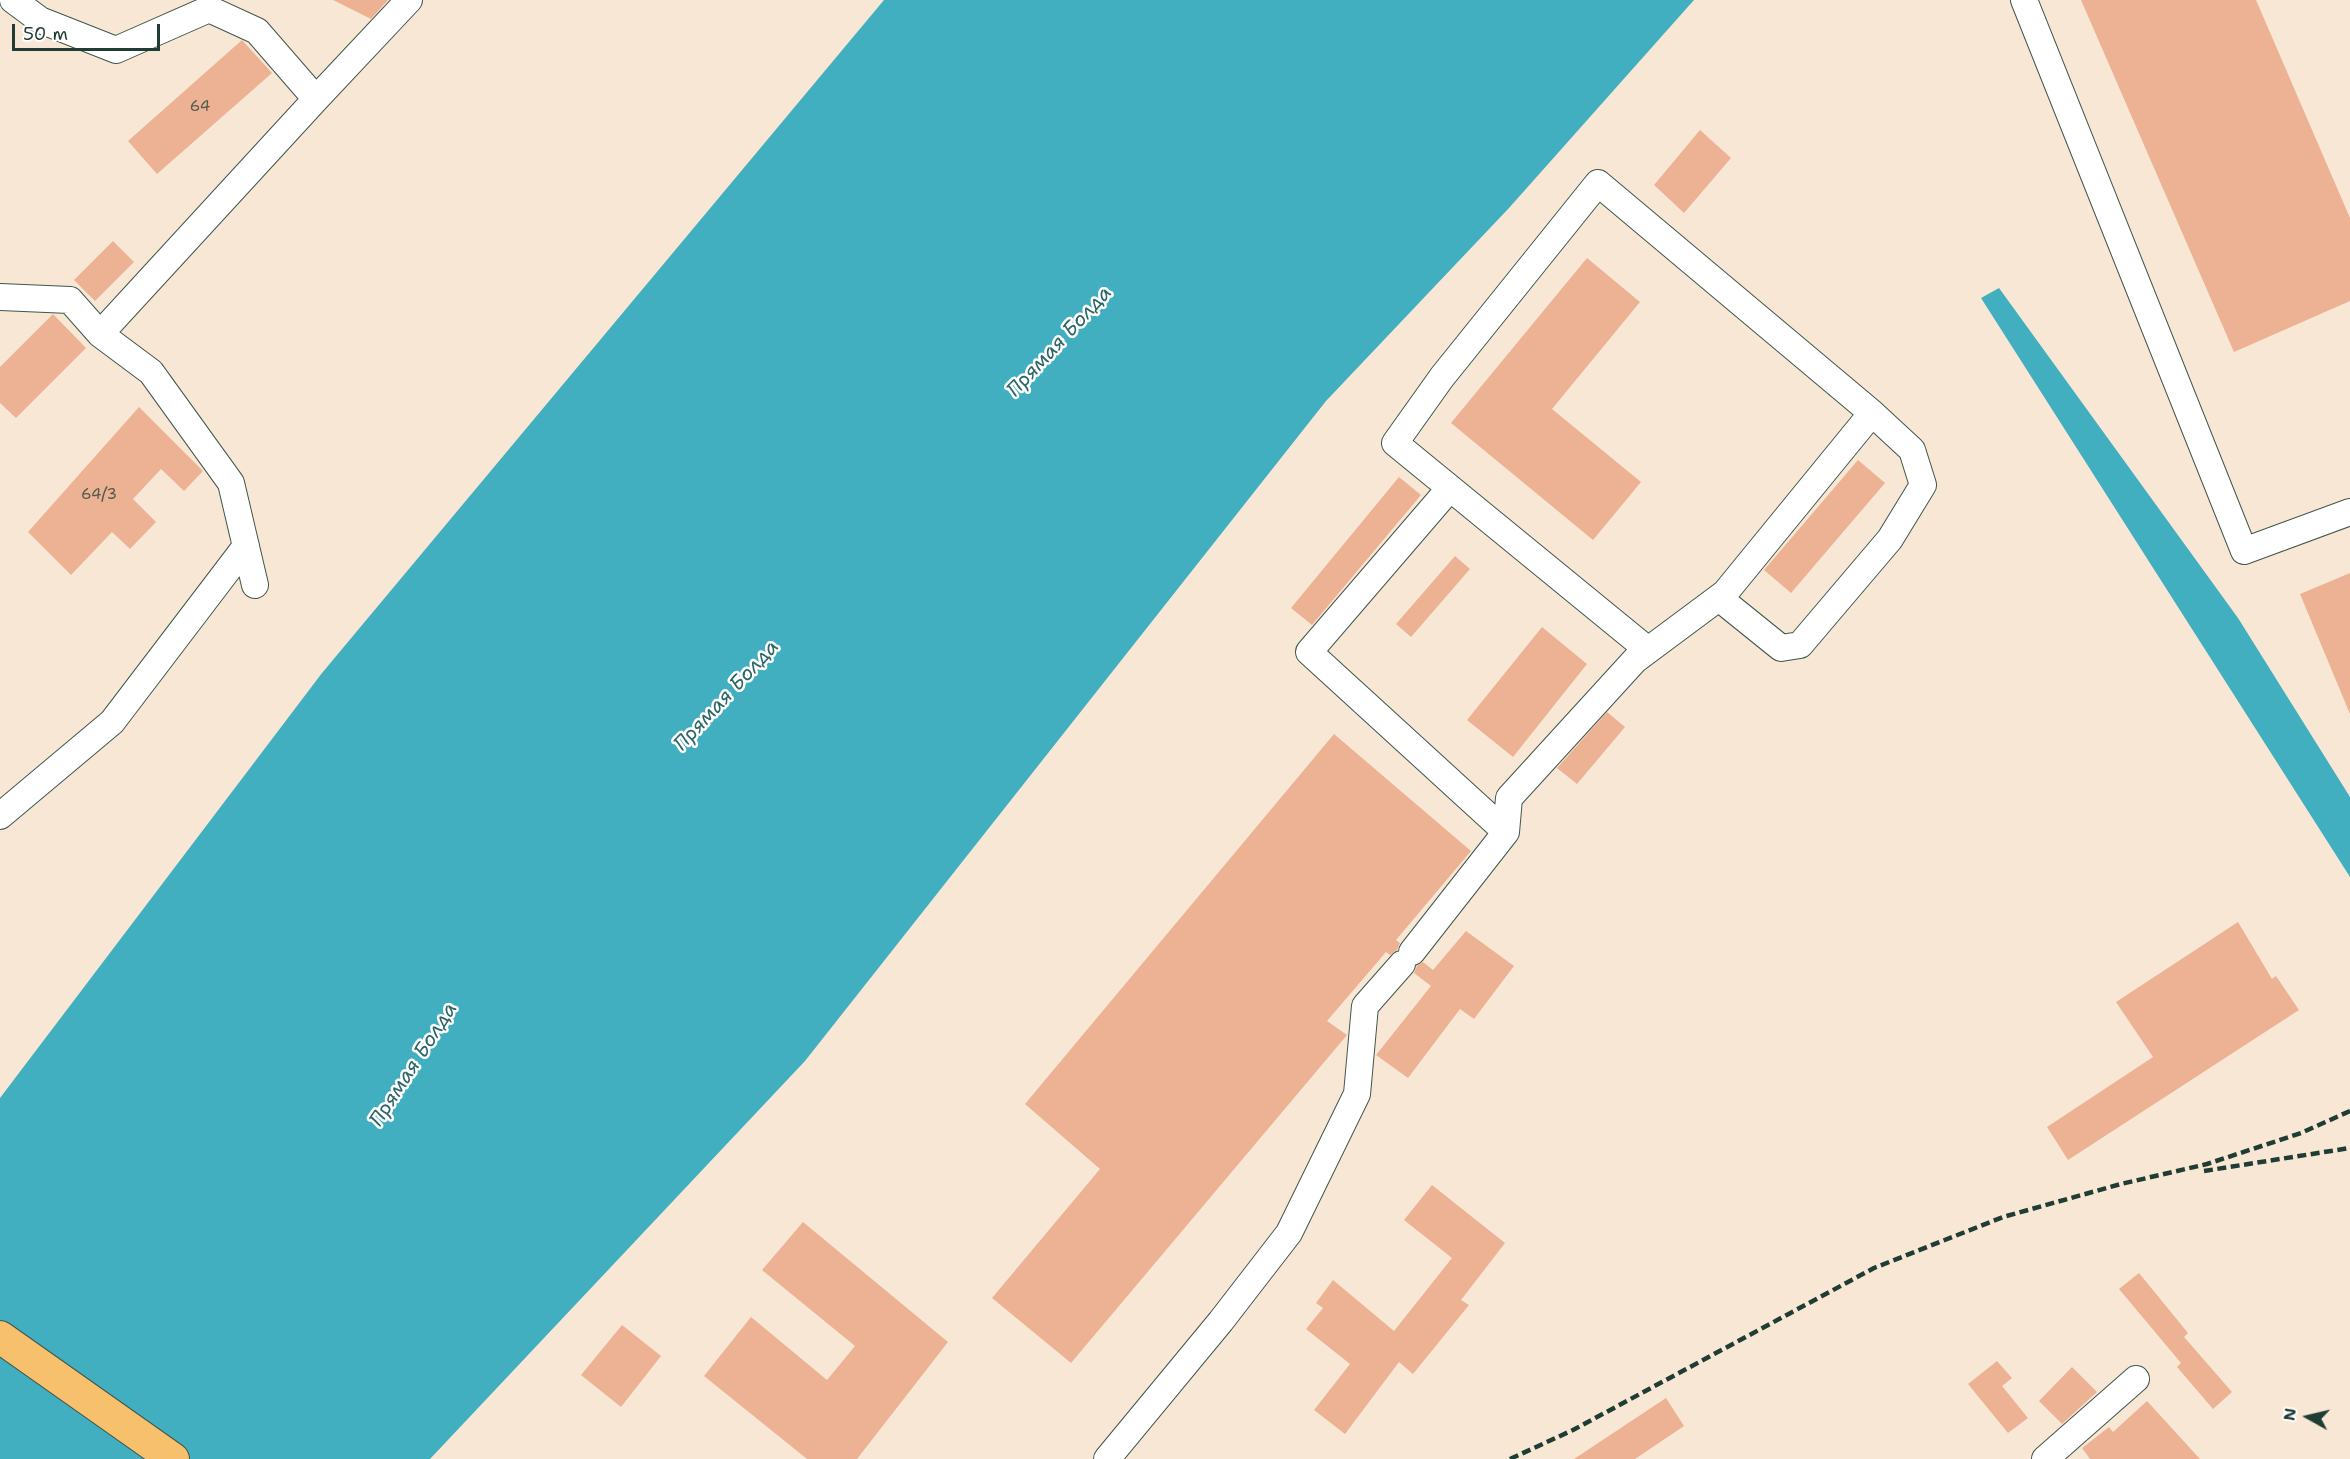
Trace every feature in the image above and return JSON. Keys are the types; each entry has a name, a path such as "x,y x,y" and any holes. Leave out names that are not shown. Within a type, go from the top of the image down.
{"main road":[{"path":"0,1337 173,1459"}],"street":[{"path":"13,0 40,20 116,50 209,9 257,31 316,99"},
{"path":"100,334 410,0"},
{"path":"2024,0 2244,551 2350,512"},
{"path":"1648,650 1395,443 1442,377 1598,183 1872,413 1912,450 1923,485 1890,539 1800,645 1781,648 1719,598"},
{"path":"0,297 70,300 100,334 151,372 231,483 255,585"},
{"path":"1107,1459 1221,1321 1289,1233 1357,1094 1365,1006 1407,958 1506,831 1509,798 1635,660 1725,593 1872,413"},
{"path":"1450,488 1309,652 1506,831"},
{"path":"0,816 112,722 246,546"},
{"path":"2046,1459 2136,1379"}],"water":[{"name":"Прямая Болда","path":"884,0 1694,0 1509,208 1326,401 805,1061 430,1459 0,1459 0,1098 322,673"},
{"path":"1999,288 2238,618 2350,797 2350,877 1981,298"}],"building":[{"path":"333,0 388,0 371,19"},
{"path":"2081,0 2256,0 2350,218 2350,301 2234,352"},
{"path":"242,40 272,73 157,174 128,141"},
{"path":"1700,130 1731,158 1684,213 1654,185"},
{"path":"113,241 134,262 95,301 74,280"},
{"path":"1587,258 1640,302 1552,409 1641,482 1593,540 1451,423"},
{"path":"53,314 86,348 16,418 0,403 0,367"},
{"path":"139,407 203,471 184,491 161,469 133,499 156,522 130,549 112,532 71,575 28,532"},
{"path":"1858,460 1885,483 1791,593 1764,570"},
{"path":"1399,477 1421,495 1312,625 1291,608"},
{"path":"1455,556 1470,569 1411,637 1396,624"},
{"path":"2350,573 2350,714 2300,594"},
{"path":"1542,627 1587,664 1513,757 1467,720"},
{"path":"1607,712 1625,727 1577,784 1557,768"},
{"path":"1334,734 1471,851 1396,940 1400,943 1397,950 1390,955 1386,952 1327,1021 1347,1035 1071,1363 992,1298 1100,1169 1025,1104"},
{"path":"2238,922 2272,979 2276,976 2299,1010 2068,1160 2047,1127 2153,1057 2116,1002"},
{"path":"1466,931 1514,966 1474,1019 1460,1009 1408,1078 1376,1055 1431,986 1414,973 1417,966 1423,962 1433,970"},
{"path":"1432,1185 1505,1243 1461,1300 1469,1305 1413,1374 1399,1362 1345,1434 1314,1410 1350,1364 1306,1329 1323,1308 1316,1303 1333,1280 1394,1331 1452,1258 1404,1220"},
{"path":"803,1222 948,1342 857,1459 807,1459 704,1376 751,1317 827,1380 855,1346 762,1270"},
{"path":"2139,1273 2188,1333 2184,1337 2232,1392 2213,1409 2177,1367 2181,1363 2119,1289"},
{"path":"622,1325 661,1356 621,1407 581,1375"},
{"path":"1997,1361 2012,1378 2002,1386 2028,1418 2008,1433 1968,1384"},
{"path":"2072,1367 2097,1392 2062,1424 2039,1401"},
{"path":"1666,1398 1684,1426 1635,1459 1574,1459"},
{"path":"2147,1401 2200,1459 2090,1459 2082,1448 2109,1427 2113,1432"}],"railway":[{"path":"1510,1459 1573,1430 1874,1268 2003,1217 2121,1184 2207,1164 2301,1133 2350,1111"},
{"path":"2204,1171 2350,1148"}]}
